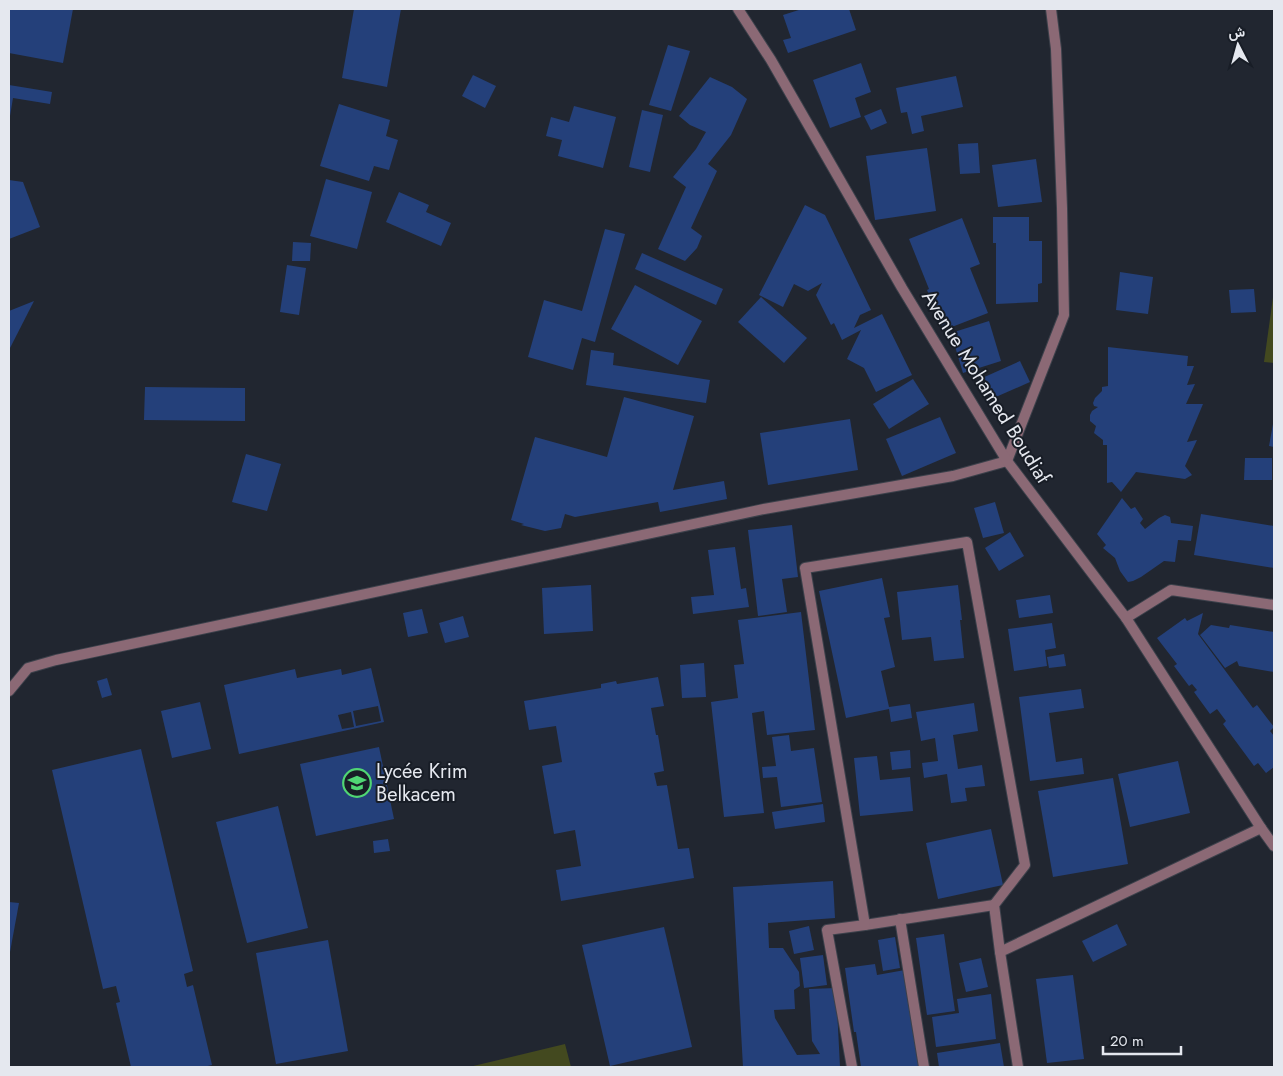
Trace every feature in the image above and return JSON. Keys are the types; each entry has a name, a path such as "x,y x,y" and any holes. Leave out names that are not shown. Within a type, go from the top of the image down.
{"street":[{"name":"Avenue Mohamed Boudiaf","path":"738,9 771,60 902,288 1007,461 1126,618 1274,846"},
{"path":"9,691 28,668 56,660 755,511 953,476 1007,461 1064,315 1056,49 1051,9"},
{"path":"852,1067 827,930 865,925 994,905 1025,865 966,542 805,568 865,925"},
{"path":"1126,618 1171,590 1274,605"},
{"path":"1000,952 1261,828"},
{"path":"994,905 1018,1067"},
{"path":"900,919 924,1067"}],"green space":[{"path":"1274,290 1274,363 1264,362"},
{"path":"565,1044 571,1067 469,1067"}],"building":[{"path":"9,9 73,9 63,63 9,53"},
{"path":"354,9 401,9 387,87 342,78"},
{"path":"802,9 849,9 856,30 788,53 783,40 791,38 783,15"},
{"path":"668,45 690,51 671,111 649,105"},
{"path":"861,63 871,92 855,98 861,117 830,128 813,80"},
{"path":"473,75 496,86 485,108 462,96"},
{"path":"956,76 963,107 921,116 924,131 912,134 907,112 901,113 896,88"},
{"path":"710,77 732,87 747,99 731,135 708,164 717,171 691,228 702,236 697,248 685,261 658,249 686,187 673,177 696,149 706,132 690,125 679,116"},
{"path":"9,85 52,92 50,104 13,98 9,116"},
{"path":"339,104 390,120 386,136 398,140 389,170 374,166 369,181 320,166"},
{"path":"574,106 616,117 603,168 558,156 562,140 546,136 551,117 569,122"},
{"path":"881,109 887,123 871,130 864,116"},
{"path":"642,110 663,115 650,172 629,167"},
{"path":"978,143 980,173 960,174 958,144"},
{"path":"927,148 936,211 875,220 866,156"},
{"path":"1036,159 1042,202 998,207 992,165"},
{"path":"326,179 372,192 357,249 310,236"},
{"path":"9,180 23,182 40,227 9,239"},
{"path":"399,192 429,205 426,212 451,223 441,246 386,222"},
{"path":"805,205 825,215 871,310 860,315 854,328 882,314 912,375 876,392 864,368 847,359 861,330 842,340 834,323 831,325 816,295 822,283 808,291 794,284 783,307 759,295"},
{"path":"993,217 1029,217 1029,241 1042,241 1042,283 1038,284 1038,302 996,304 996,243 993,243"},
{"path":"962,218 980,264 970,268 988,313 944,330 927,290 929,289 909,239"},
{"path":"605,229 625,234 595,342 582,338 573,370 528,357 544,300 582,311"},
{"path":"293,242 311,243 310,261 292,261"},
{"path":"642,253 723,289 716,305 635,269"},
{"path":"287,265 306,268 299,315 280,312"},
{"path":"1120,272 1153,277 1148,314 1116,310"},
{"path":"635,285 702,321 678,365 611,329"},
{"path":"1254,289 1256,312 1231,313 1229,290"},
{"path":"761,297 807,338 784,363 738,322"},
{"path":"34,301 9,350 9,311"},
{"path":"989,321 1001,361 963,373 951,333"},
{"path":"1108,347 1188,356 1187,366 1194,366 1187,385 1195,384 1186,404 1203,404 1187,442 1197,440 1185,466 1192,475 1185,479 1136,472 1121,492 1112,482 1107,483 1107,445 1103,445 1103,440 1094,433 1096,426 1090,421 1090,415 1098,407 1094,406 1093,403 1095,398 1102,391 1102,387 1108,386"},
{"path":"591,350 614,353 613,365 710,380 706,403 586,385"},
{"path":"1020,361 1030,382 989,400 980,379"},
{"path":"913,379 929,404 889,429 873,404"},
{"path":"145,387 245,388 245,421 144,420"},
{"path":"624,397 694,416 673,490 724,481 727,499 660,512 658,502 575,517 565,514 561,528 545,531 521,525 524,524 511,520 535,437 607,457"},
{"path":"940,417 956,453 902,476 886,439"},
{"path":"850,419 858,470 768,485 760,433"},
{"path":"1274,424 1274,447 1269,446"},
{"path":"246,454 281,464 267,511 232,502"},
{"path":"1245,458 1272,458 1272,480 1244,480"},
{"path":"1122,498 1131,509 1135,507 1143,519 1140,523 1145,529 1165,515 1170,517 1171,523 1193,526 1191,541 1178,540 1175,562 1164,561 1141,577 1128,582 1120,571 1115,558 1103,548 1106,545 1097,534"},
{"path":"995,502 1004,533 983,538 974,508"},
{"path":"1201,514 1274,526 1274,568 1194,555"},
{"path":"792,525 798,577 782,579 787,612 758,616 748,530"},
{"path":"1010,532 1024,556 999,571 985,548"},
{"path":"735,547 741,589 746,588 749,607 693,614 691,597 714,595 708,550"},
{"path":"882,578 890,617 884,618 895,667 881,671 889,707 910,704 912,718 891,722 889,709 846,718 819,591"},
{"path":"591,585 593,631 544,634 542,588"},
{"path":"958,585 964,658 934,661 931,637 902,640 897,592"},
{"path":"1050,595 1053,613 1019,618 1016,600"},
{"path":"422,609 428,633 408,637 403,613"},
{"path":"801,612 815,730 767,735 764,711 752,713 764,813 724,817 711,702 738,698 734,665 744,664 738,620"},
{"path":"1203,613 1198,634 1253,708 1257,705 1274,727 1270,731 1274,736 1274,767 1266,773 1258,763 1254,766 1223,724 1226,721 1217,709 1210,714 1194,692 1197,690 1192,684 1189,686 1174,666 1177,664 1157,638 1185,618 1187,621"},
{"path":"463,616 469,637 445,643 439,623"},
{"path":"1052,623 1056,648 1045,650 1047,666 1014,671 1008,629"},
{"path":"1211,625 1229,628 1230,625 1274,632 1274,672 1239,666 1237,661 1225,668 1200,635"},
{"path":"1064,654 1066,666 1049,668 1047,657"},
{"path":"704,663 706,697 682,698 680,665"},
{"path":"371,668 384,722 239,754 224,685 295,669 297,678 341,669 342,675","holes":["378,706 381,721 356,726 353,711","351,712 354,727 342,729 338,715"]},
{"path":"658,677 664,706 651,708 664,771 654,773 657,786 667,785 678,849 689,848 694,878 561,901 556,870 581,866 575,830 554,834 542,766 562,762 556,726 529,730 524,701 601,688 601,684 616,681 617,684"},
{"path":"107,678 112,695 102,698 97,681"},
{"path":"1081,689 1084,708 1049,713 1056,762 1082,758 1084,774 1030,781 1019,697"},
{"path":"200,702 211,749 172,758 161,711"},
{"path":"974,703 978,731 953,735 958,769 982,765 985,786 965,788 967,801 951,803 947,774 924,778 922,763 938,761 935,738 921,741 916,712"},
{"path":"789,735 791,751 814,748 822,802 781,807 777,777 763,778 762,767 776,766 772,737"},
{"path":"379,747 394,819 316,836 300,764"},
{"path":"141,749 193,971 184,974 187,987 193,985 212,1065 203,1067 131,1067 116,1003 120,1002 116,986 103,989 52,770"},
{"path":"910,750 911,768 892,770 890,752"},
{"path":"877,756 880,780 910,777 913,811 860,816 854,758"},
{"path":"1178,761 1190,813 1130,827 1118,774"},
{"path":"1113,778 1128,864 1053,877 1038,791"},
{"path":"823,804 825,822 775,829 772,812"},
{"path":"278,806 308,928 247,943 216,822"},
{"path":"991,829 1003,885 938,899 926,843"},
{"path":"388,839 390,851 374,853 373,841"},
{"path":"833,881 835,918 768,923 769,948 783,948 799,972 800,986 794,990 795,1009 774,1010 775,1018 797,1055 820,1054 812,1041 809,989 836,988 840,1067 743,1067 733,887"},
{"path":"9,902 19,903 10,952 9,952"},
{"path":"1117,924 1127,945 1093,962 1082,941"},
{"path":"809,926 814,950 794,954 789,931"},
{"path":"664,927 692,1047 610,1066 582,945"},
{"path":"944,934 955,1011 927,1015 916,938"},
{"path":"895,937 900,968 883,971 878,940"},
{"path":"328,940 348,1051 276,1064 256,953"},
{"path":"823,955 827,985 804,988 800,958"},
{"path":"981,958 988,987 966,992 959,963"},
{"path":"875,964 877,975 905,970 920,1067 861,1067 845,968"},
{"path":"1073,975 1084,1059 1047,1063 1036,979"},
{"path":"991,994 996,1039 936,1047 932,1017 959,1013 957,999"},
{"path":"1000,1043 1004,1067 939,1067 937,1053"}],"place":[{"name":"Lycée Krim Belkacem","path":"357,783"}]}
